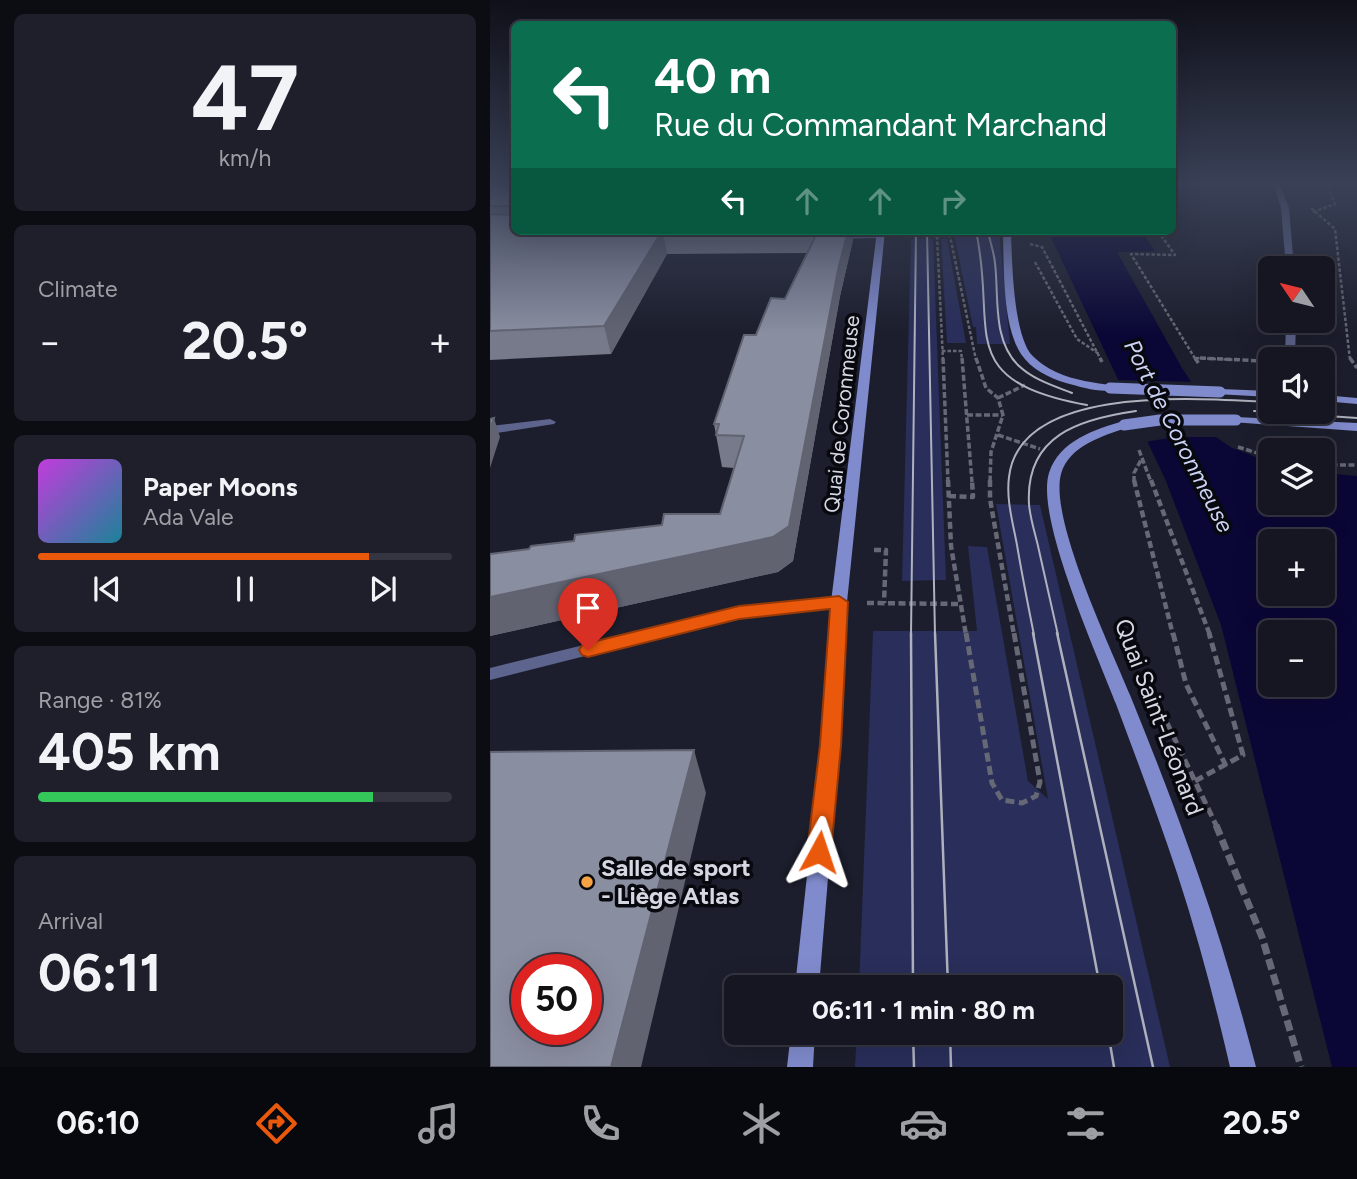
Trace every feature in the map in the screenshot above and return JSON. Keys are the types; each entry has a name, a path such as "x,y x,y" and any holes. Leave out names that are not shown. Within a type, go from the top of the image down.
{"street":[{"path":"831,237 864,235"},
{"name":"Quai de Coronmeuse","path":"839,602 881,235"},
{"path":"1007,235 1015,319 1025,353 1042,368 1056,375 1110,388 1258,394"},
{"path":"1287,235 1289,256"},
{"path":"1335,399 1357,401"},
{"name":"Quai Saint-Léonard","path":"1243,1067 1225,989 1193,884 1068,559 1054,511 1051,485 1063,457 1085,439 1124,425 1160,421 1236,420 1357,427"},
{"path":"490,430 550,422"},
{"path":"490,674 739,612 839,602 830,745 808,975"},
{"path":"800,1067 802,1045"}],"path":[{"path":"1161,235 1175,255 1131,254 1200,366"},
{"path":"1336,235 1353,363 1357,368"},
{"path":"904,236 937,236 950,236 977,363 986,388 998,398 1003,415 991,452 990,499 1040,782 1040,792 1034,800 1025,804 1002,800 992,783 951,546 937,236"},
{"path":"1025,243 1077,338 1099,354 1042,247"},
{"path":"942,351 961,351 973,497 949,496"},
{"path":"1195,358 1258,361"},
{"path":"967,415 1003,415"},
{"path":"1226,765 1186,684 1134,486 1134,473 1142,459 1211,638 1243,755 1226,765 1195,781 1227,846 1262,937 1301,1067"},
{"path":"1335,465 1357,465"},
{"path":"846,549 886,550 884,603 960,604"}],"shaded area":[{"path":"954,235 999,235 1010,344 977,344 976,327 973,327"},
{"path":"911,239 933,239 946,580 902,581"},
{"path":"941,239 947,239 966,343 947,343"},
{"path":"996,504 1040,505 1170,1067 855,1067 856,1045 1123,1045 1123,975 859,975 873,631 977,631 968,546 987,547 1028,781 1048,799"}],"water":[{"name":"Port de Coronmeuse","path":"1050,235 1144,235 1155,251 1117,252 1182,368 1227,437 1241,451 1258,458 1258,515 1335,515 1335,474 1357,476 1357,1067 1332,1067 1221,625 1166,481"}],"pier":[{"path":"1115,380 1197,382 1231,436 1227,437 1258,456 1232,448 1216,437 1175,437 1145,442"}],"building":[{"path":"490,235 660,235 604,326 490,331"},
{"path":"816,235 847,235 789,526 773,537 490,597 490,554 574,541 575,535 662,525 664,514 720,514 744,436 716,435 719,424 714,424 744,335 756,335 771,298 785,299"},
{"name":"Salle de sport - Liège Atlas","path":"694,750 611,1067 490,1067 490,752"}],"tram line":[{"path":"911,634 916,235"},
{"path":"927,235 935,635"},
{"path":"977,235 982,266 985,323 989,346 998,365 1015,381 1044,394 1087,405"},
{"path":"989,235 994,259 998,318 1004,344 1010,356 1031,375 1072,393"},
{"path":"1034,635 1008,494 1009,477 1021,446 1045,425 1079,411 1119,403 1161,399 1258,401"},
{"path":"1058,635 1029,504 1030,481 1036,461 1046,446 1076,426 1095,419 1136,411"},
{"path":"1254,411 1357,418"},
{"path":"935,633 948,975"},
{"path":"1033,633 1098,975"},
{"path":"1057,633 1153,1067"},
{"path":"911,634 913,975"},
{"path":"913,1045 914,1067"},
{"path":"950,1045 951,1067"},
{"path":"1110,1045 1114,1067"}],"place":[{"name":"Salle de sport - Liège Atlas","path":"587,882"}],"route":[{"path":"588,650 739,612 839,602 830,745 819,852"}]}
